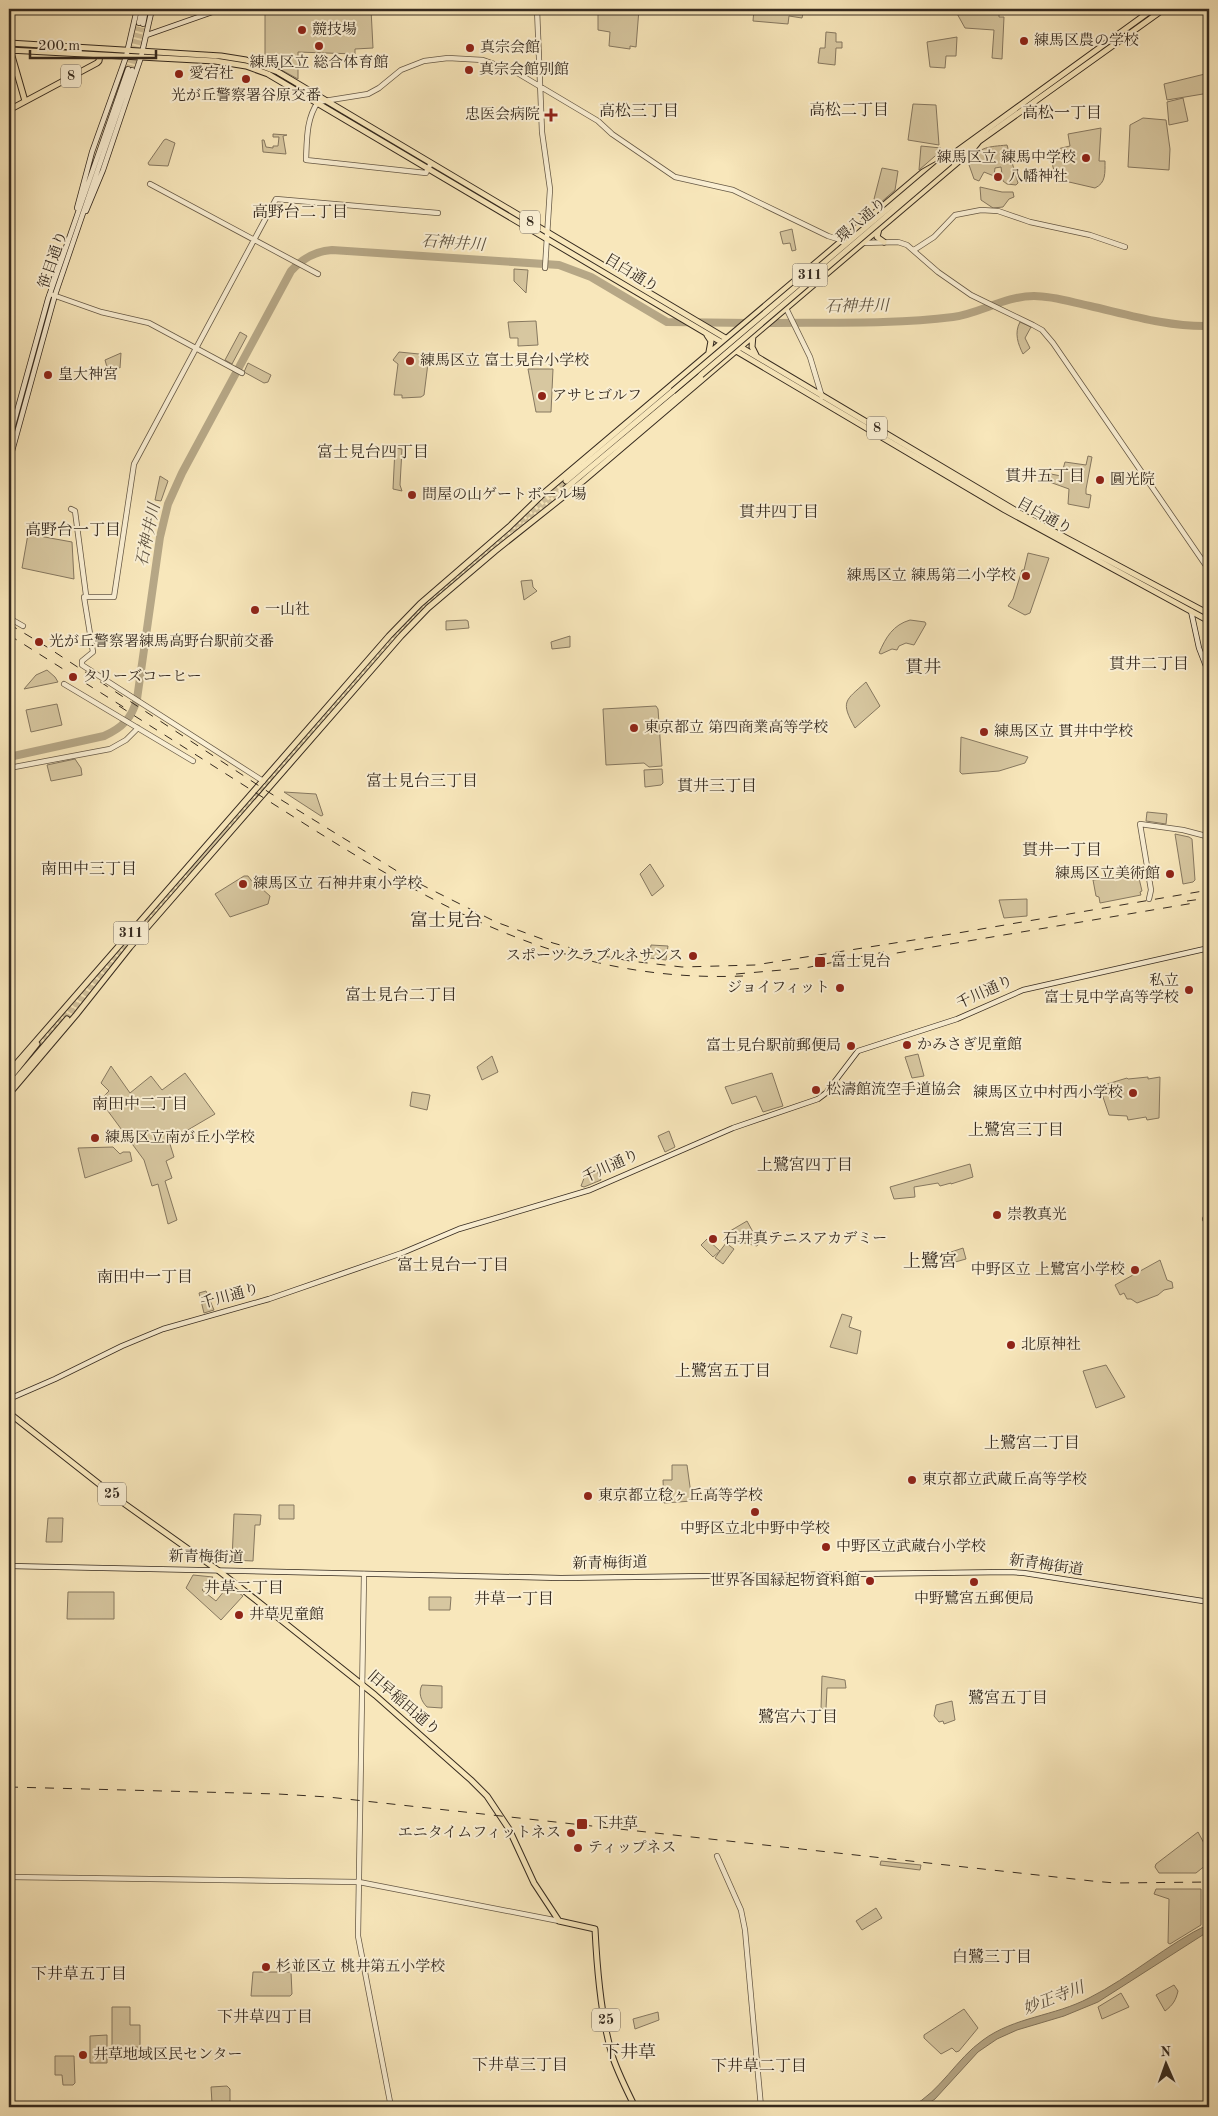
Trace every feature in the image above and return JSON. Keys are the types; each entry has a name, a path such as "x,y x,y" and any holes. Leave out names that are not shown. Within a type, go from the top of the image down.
{"main road":[{"name":"環八通り","path":"566,488 626,435 652,405 673,391 948,160 1153,9"},
{"name":"環八通り","path":"566,481 648,419 701,375 948,160 980,140 1164,9"},
{"name":"目白通り","path":"9,43 221,56 246,60 278,72 547,239 707,335 724,340"},
{"path":"9,43 9,50 25,101"},
{"name":"目白通り","path":"9,50 207,61 246,66 268,74 548,233 692,318 824,402 1022,520 1209,621"},
{"name":"8","path":"9,110 97,63 100,55"},
{"name":"311","path":"738,348 972,150 980,140"},
{"path":"9,1094 136,940 418,618 508,540 547,511 626,435 637,418 724,340 923,172 948,160"},
{"path":"879,229 877,236 884,242"},
{"path":"765,305 774,303 778,305 780,308 777,316"},
{"path":"707,335 712,344 708,355"},
{"path":"753,335 752,347 758,357"},
{"name":"目白通り","path":"738,348 758,357 1023,515 1209,614"},
{"path":"626,435 640,429 657,417 738,348"},
{"path":"263,781 409,614 509,527 544,493 626,435 657,417"},
{"path":"640,429 648,419"},
{"name":"311","path":"9,1072 263,781"},
{"path":"9,1087 67,1019"},
{"name":"311","path":"9,1079 50,1026"},
{"name":"旧早稲田通り","path":"9,1413 120,1500 219,1571 362,1686 471,1780 487,1796 511,1833 534,1883 559,1921"},
{"name":"25","path":"559,1921 595,1929 598,1974 610,2042 617,2067 635,2107"}],"street":[{"path":"76,224 80,192 126,56 137,9"},
{"path":"142,9 141,23 146,9"},
{"path":"76,224 95,192 144,50 152,9"},
{"path":"147,35 221,9"},
{"path":"537,9 542,132 550,186 545,268"},
{"path":"430,166 426,173 306,160 309,122 318,102 368,94 411,65 424,61 448,58 485,60 514,72 598,121 612,134 675,177 734,190 841,241 903,243 944,276 984,303 1033,324 1046,334 1209,570"},
{"name":"笹目通り","path":"9,440 76,224 130,69"},
{"path":"150,184 318,274"},
{"path":"86,595 114,597 134,464 275,200 278,198 438,213"},
{"path":"914,250 934,237 955,215 981,210 998,211 1030,222 1090,235 1126,247"},
{"path":"53,295 101,312 143,321 242,373"},
{"name":"笹目通り","path":"9,462 53,295"},
{"path":"786,308 810,357 824,402"},
{"path":"71,509 75,511 86,595 84,597 93,652 82,661 82,665 263,781"},
{"path":"1190,611 1199,648 1209,674"},
{"path":"9,618 23,626"},
{"path":"64,684 193,761"},
{"path":"9,768 110,749 126,740 138,728"},
{"path":"1149,899 1151,890 1140,824 1183,830 1206,836"},
{"name":"千川通り","path":"9,1399 162,1329 269,1299 402,1254 459,1230 584,1192 733,1128 818,1099 826,1093 858,1051 956,1019 1023,990 1209,948"},
{"name":"新青梅街道","path":"9,1566 561,1578 1016,1572 1209,1602"},
{"path":"364,1574 359,1945 391,2107"},
{"path":"717,1856 741,1910 745,1933 760,2107"},
{"path":"9,1877 359,1882 559,1921"}],"shaded area":[{"name":"練馬区立 総合体育館","path":"265,9 371,9 373,48 355,49 355,54 298,52 298,79 265,61"},
{"path":"598,9 639,9 636,47 630,46 630,49 609,46 610,32 598,30"},
{"path":"754,9 804,9 802,18 789,16 788,24 753,21"},
{"path":"999,9 999,17 1004,17 1002,59 992,58 994,30 965,28 955,10"},
{"path":"826,32 836,33 836,42 842,42 842,48 836,48 835,65 818,63 820,48 825,48"},
{"path":"957,37 956,56 946,56 945,68 930,67 927,42"},
{"path":"1209,73 1209,93 1167,100 1164,84"},
{"path":"1183,98 1188,121 1169,125 1167,102"},
{"path":"913,104 936,105 939,145 908,140"},
{"path":"1143,118 1166,120 1170,149 1169,170 1128,167 1130,125"},
{"path":"1101,128 1099,161 1105,161 1105,165 1104,177 1099,186 1095,188 1056,179 1049,151 1070,146 1068,134"},
{"path":"273,134 287,135 283,136 286,154 263,152 262,140 264,140 266,147 273,148 273,146 278,146 279,137 273,137"},
{"path":"166,139 175,143 168,166 149,165 148,163"},
{"path":"1007,145 1018,183 1016,185 1007,184 1003,181 1001,167 995,168 994,176 984,172 979,181 974,179 968,162 985,148"},
{"path":"921,146 941,148 942,150 919,170"},
{"path":"882,168 898,171 895,190 879,204 874,199"},
{"path":"980,187 1002,192 1013,192 1014,197 1009,199 1003,207 993,208 981,200"},
{"path":"792,229 796,250 792,251 790,243 783,244 780,232"},
{"path":"514,269 528,270 526,293 514,281"},
{"path":"536,321 538,345 518,346 518,338 510,338 508,322"},
{"path":"1020,322 1031,327 1025,338 1030,348 1023,354 1017,334"},
{"path":"240,332 247,336 232,364 225,360"},
{"path":"399,352 429,355 424,395 421,397 402,398 402,395 394,395 398,364 393,360"},
{"path":"121,353 120,368 107,367 105,360"},
{"path":"248,363 271,375 268,382 264,383 244,372"},
{"name":"アサヒゴルフ","path":"528,369 553,369 551,412 536,412"},
{"path":"395,448 402,449 400,485 402,491 393,489"},
{"path":"1088,456 1092,457 1086,489 1086,494 1091,495 1089,508 1068,504 1069,489 1044,480 1046,473 1061,476 1065,462 1086,465"},
{"path":"160,476 168,481 161,501 155,500"},
{"path":"28,534 72,542 74,579 22,568"},
{"path":"1028,553 1049,558 1030,613 1025,615 1008,606 1013,599 1022,570 1024,570"},
{"path":"532,580 533,587 537,591 524,600 521,581"},
{"path":"910,620 925,622 926,624 914,645 906,643 899,646 897,650 892,649 881,654 879,653 891,632 899,625"},
{"path":"446,621 468,621 469,628 446,630"},
{"path":"570,636 570,647 552,649 551,642"},
{"path":"47,670 58,682 24,689 36,675"},
{"path":"866,682 880,706 855,728 847,712 847,702 853,693"},
{"path":"57,704 62,725 31,732 26,710"},
{"path":"656,706 658,709 662,766 649,767 644,763 606,765 603,709"},
{"path":"961,737 1028,757 1025,763 999,771 962,774 960,772"},
{"path":"75,759 81,768 82,775 51,781 47,765"},
{"path":"662,769 663,783 661,785 645,787 644,770"},
{"path":"284,792 316,794 323,815 321,816"},
{"path":"1147,812 1167,814 1166,824 1146,821"},
{"path":"227,826 230,829 189,874 186,872"},
{"path":"1175,834 1192,839 1195,880 1193,882 1183,884"},
{"path":"650,864 664,886 652,896 640,874"},
{"path":"1138,874 1142,891 1140,892 1141,895 1100,903 1099,897 1096,896 1093,880"},
{"path":"244,876 248,876 256,887 261,888 270,896 268,904 230,917 215,894"},
{"path":"1027,899 1027,916 1004,918 999,900"},
{"path":"651,945 668,946 666,960 649,958"},
{"path":"918,1054 924,1076 912,1078 905,1057"},
{"path":"492,1056 498,1072 482,1080 477,1067"},
{"path":"111,1066 130,1093 151,1076 162,1090 185,1073 215,1114 169,1141 174,1157 166,1161 172,1178 165,1181 177,1220 168,1224 158,1184 152,1186 144,1160 102,1103 106,1099 104,1096 109,1091 101,1083"},
{"path":"772,1073 783,1106 763,1112 756,1096 732,1104 725,1087"},
{"path":"1148,1077 1148,1079 1160,1077 1159,1118 1147,1120 1146,1117 1128,1120 1127,1116 1109,1115 1102,1094 1099,1094 1098,1089 1095,1090 1094,1088 1127,1078"},
{"path":"412,1092 430,1095 427,1110 410,1106"},
{"path":"669,1131 675,1147 665,1152 658,1136"},
{"path":"113,1147 120,1154 130,1152 132,1161 85,1178 78,1148"},
{"path":"970,1164 973,1177 940,1186 938,1183 914,1187 915,1197 894,1199 890,1187"},
{"path":"596,1169 601,1180 584,1187 581,1186 586,1173"},
{"path":"747,1221 759,1243 757,1246 736,1241 725,1234"},
{"path":"707,1239 720,1251 713,1257 701,1245"},
{"path":"726,1243 734,1249 723,1264 715,1258"},
{"path":"963,1248 966,1259 948,1264 945,1254"},
{"path":"1160,1260 1167,1280 1172,1282 1173,1288 1164,1290 1158,1295 1137,1303 1127,1299 1124,1293 1120,1295 1115,1285"},
{"path":"206,1291 214,1310 204,1313 199,1293"},
{"path":"842,1314 852,1317 849,1327 861,1331 857,1354 830,1347"},
{"path":"1106,1365 1125,1397 1096,1408 1083,1371"},
{"path":"672,1465 687,1465 692,1501 664,1503 663,1480 672,1480"},
{"path":"279,1505 294,1505 294,1519 279,1519"},
{"path":"234,1514 261,1515 260,1525 255,1525 253,1561 232,1560"},
{"path":"48,1518 63,1518 62,1542 46,1542"},
{"path":"193,1575 213,1577 202,1590 216,1601 229,1585 243,1596 221,1620 186,1588"},
{"path":"68,1592 114,1592 114,1619 67,1619"},
{"path":"429,1597 451,1597 450,1610 429,1610"},
{"path":"822,1676 845,1680 846,1688 827,1688 826,1709 821,1709"},
{"path":"422,1685 442,1686 442,1708 427,1707 425,1705 420,1694"},
{"path":"952,1701 955,1720 944,1724 943,1721 939,1722 934,1716 936,1705"},
{"path":"1198,1832 1206,1847 1204,1849 1206,1865 1196,1873 1159,1873 1155,1867 1156,1864"},
{"path":"881,1861 921,1865 920,1870 880,1865"},
{"path":"1156,1889 1201,1889 1201,1925 1170,1944 1168,1943 1169,1899 1154,1894"},
{"path":"876,1908 882,1918 862,1930 856,1921"},
{"path":"1209,1924 1209,1931 1098,2002 1064,2016 1017,2030 997,2039 978,2052 935,2099 923,2107 911,2107 940,2084 973,2048 995,2032 1021,2021 1062,2009 1089,1998 1120,1980 1178,1941"},
{"path":"253,1972 291,1972 292,1994 290,1996 251,1996"},
{"path":"1174,1985 1178,1991 1176,1997 1165,2011 1156,1995"},
{"path":"1121,1993 1129,2007 1102,2019 1098,2007"},
{"path":"112,2007 130,2007 130,2025 140,2025 140,2047 112,2048"},
{"path":"964,2009 978,2028 959,2051 956,2052 952,2048 941,2054 924,2038 924,2035"},
{"path":"658,2012 659,2020 635,2029 633,2019"},
{"path":"107,2035 107,2063 90,2063 90,2036"},
{"path":"55,2056 74,2056 75,2083 73,2085 63,2085 62,2075 55,2075"},
{"path":"227,2086 230,2089 230,2101 216,2107 212,2103 211,2087"}],"waterway":[{"name":"石神井川","path":"9,757 104,736 121,726 132,712 137,699 160,537 168,504 182,473 291,271 309,256 332,250 559,265 591,277 667,322 751,323"},
{"name":"石神井川","path":"763,323 929,320 963,315 1013,299 1034,296 1048,297 1134,317 1179,325 1209,326"}],"tunnel":[{"path":"128,69 139,23"},
{"path":"132,70 143,24"},
{"path":"34,1051 399,629 566,481"},
{"path":"514,533 566,488"},
{"path":"67,1019 122,954"}],"railway":[{"path":"9,624 270,793 410,879 496,922 553,943 593,954 630,961 682,967 755,965 958,933 1209,890"},
{"path":"9,635 125,708"},
{"path":"119,706 360,858 462,914 514,936 567,955 622,968 681,975 743,976"},
{"path":"1187,901 1209,898"},
{"path":"879,956 1194,903"},
{"path":"736,974 805,968 884,952"},
{"path":"9,1787 328,1797 1092,1881 1115,1883 1209,1882"}],"place":[{"name":"競技場","path":"302,30"},
{"name":"練馬区農の学校","path":"1024,41"},
{"name":"練馬区立 総合体育館","path":"319,46"},
{"name":"真宗会館","path":"470,48"},
{"name":"真宗会館別館","path":"469,70"},
{"name":"愛宕社","path":"179,74"},
{"name":"光が丘警察署谷原交番","path":"246,79"},
{"name":"忠医会病院","path":"551,115"},
{"name":"練馬区立 練馬中学校","path":"1086,158"},
{"name":"八幡神社","path":"998,177"},
{"name":"練馬区立 富士見台小学校","path":"410,361"},
{"name":"皇大神宮","path":"48,375"},
{"name":"アサヒゴルフ","path":"542,396"},
{"name":"圓光院","path":"1100,480"},
{"name":"問屋の山ゲートボール場","path":"412,495"},
{"name":"練馬区立 練馬第二小学校","path":"1026,576"},
{"name":"一山社","path":"255,610"},
{"name":"光が丘警察署練馬高野台駅前交番","path":"39,642"},
{"name":"タリーズコーヒー","path":"73,677"},
{"name":"東京都立 第四商業高等学校","path":"634,728"},
{"name":"練馬区立 貫井中学校","path":"984,732"},
{"name":"練馬区立美術館","path":"1170,874"},
{"name":"練馬区立 石神井東小学校","path":"243,884"},
{"name":"スポーツクラブルネサンス","path":"693,956"},
{"name":"富士見台","path":"820,962"},
{"name":"ジョイフィット","path":"840,988"},
{"name":"私立 富士見中学高等学校","path":"1189,990"},
{"name":"かみさぎ児童館","path":"907,1045"},
{"name":"富士見台駅前郵便局","path":"851,1046"},
{"name":"松濤館流空手道協会","path":"816,1090"},
{"name":"練馬区立中村西小学校","path":"1133,1093"},
{"name":"練馬区立南が丘小学校","path":"95,1138"},
{"name":"崇教真光","path":"997,1215"},
{"name":"石井真テニスアカデミー","path":"713,1239"},
{"name":"中野区立 上鷺宮小学校","path":"1135,1270"},
{"name":"北原神社","path":"1011,1345"},
{"name":"東京都立武蔵丘高等学校","path":"912,1480"},
{"name":"東京都立稔ヶ丘高等学校","path":"588,1496"},
{"name":"中野区立北中野中学校","path":"755,1512"},
{"name":"中野区立武蔵台小学校","path":"826,1547"},
{"name":"世界各国縁起物資料館","path":"870,1581"},
{"name":"中野鷺宮五郵便局","path":"974,1582"},
{"name":"井草児童館","path":"239,1615"},
{"name":"下井草","path":"582,1824"},
{"name":"エニタイムフィットネス","path":"571,1833"},
{"name":"ティップネス","path":"578,1848"},
{"name":"杉並区立 桃井第五小学校","path":"266,1967"},
{"name":"井草地域区民センター","path":"83,2055"}],"district":[{"name":"高松二丁目","path":"849,111"},
{"name":"高松三丁目","path":"639,112"},
{"name":"高松一丁目","path":"1062,114"},
{"name":"高野台二丁目","path":"300,213"},
{"name":"富士見台四丁目","path":"373,453"},
{"name":"貫井五丁目","path":"1045,477"},
{"name":"貫井四丁目","path":"779,513"},
{"name":"高野台一丁目","path":"73,531"},
{"name":"貫井二丁目","path":"1149,665"},
{"name":"貫井","path":"923,668"},
{"name":"富士見台三丁目","path":"422,782"},
{"name":"貫井三丁目","path":"717,787"},
{"name":"貫井一丁目","path":"1062,851"},
{"name":"南田中三丁目","path":"89,870"},
{"name":"富士見台","path":"446,921"},
{"name":"富士見台二丁目","path":"401,996"},
{"name":"南田中二丁目","path":"140,1105"},
{"name":"上鷺宮三丁目","path":"1016,1131"},
{"name":"上鷺宮四丁目","path":"805,1166"},
{"name":"上鷺宮","path":"930,1262"},
{"name":"富士見台一丁目","path":"453,1266"},
{"name":"南田中一丁目","path":"145,1278"},
{"name":"上鷺宮五丁目","path":"723,1372"},
{"name":"上鷺宮二丁目","path":"1032,1444"},
{"name":"井草二丁目","path":"244,1589"},
{"name":"井草一丁目","path":"514,1600"},
{"name":"鷺宮五丁目","path":"1008,1699"},
{"name":"鷺宮六丁目","path":"798,1718"},
{"name":"白鷺三丁目","path":"992,1958"},
{"name":"下井草五丁目","path":"79,1975"},
{"name":"下井草四丁目","path":"265,2018"},
{"name":"下井草","path":"629,2053"},
{"name":"下井草三丁目","path":"520,2066"},
{"name":"下井草二丁目","path":"759,2067"}],"water label":[{"name":"妙正寺川","path":"1054,1999"}]}
